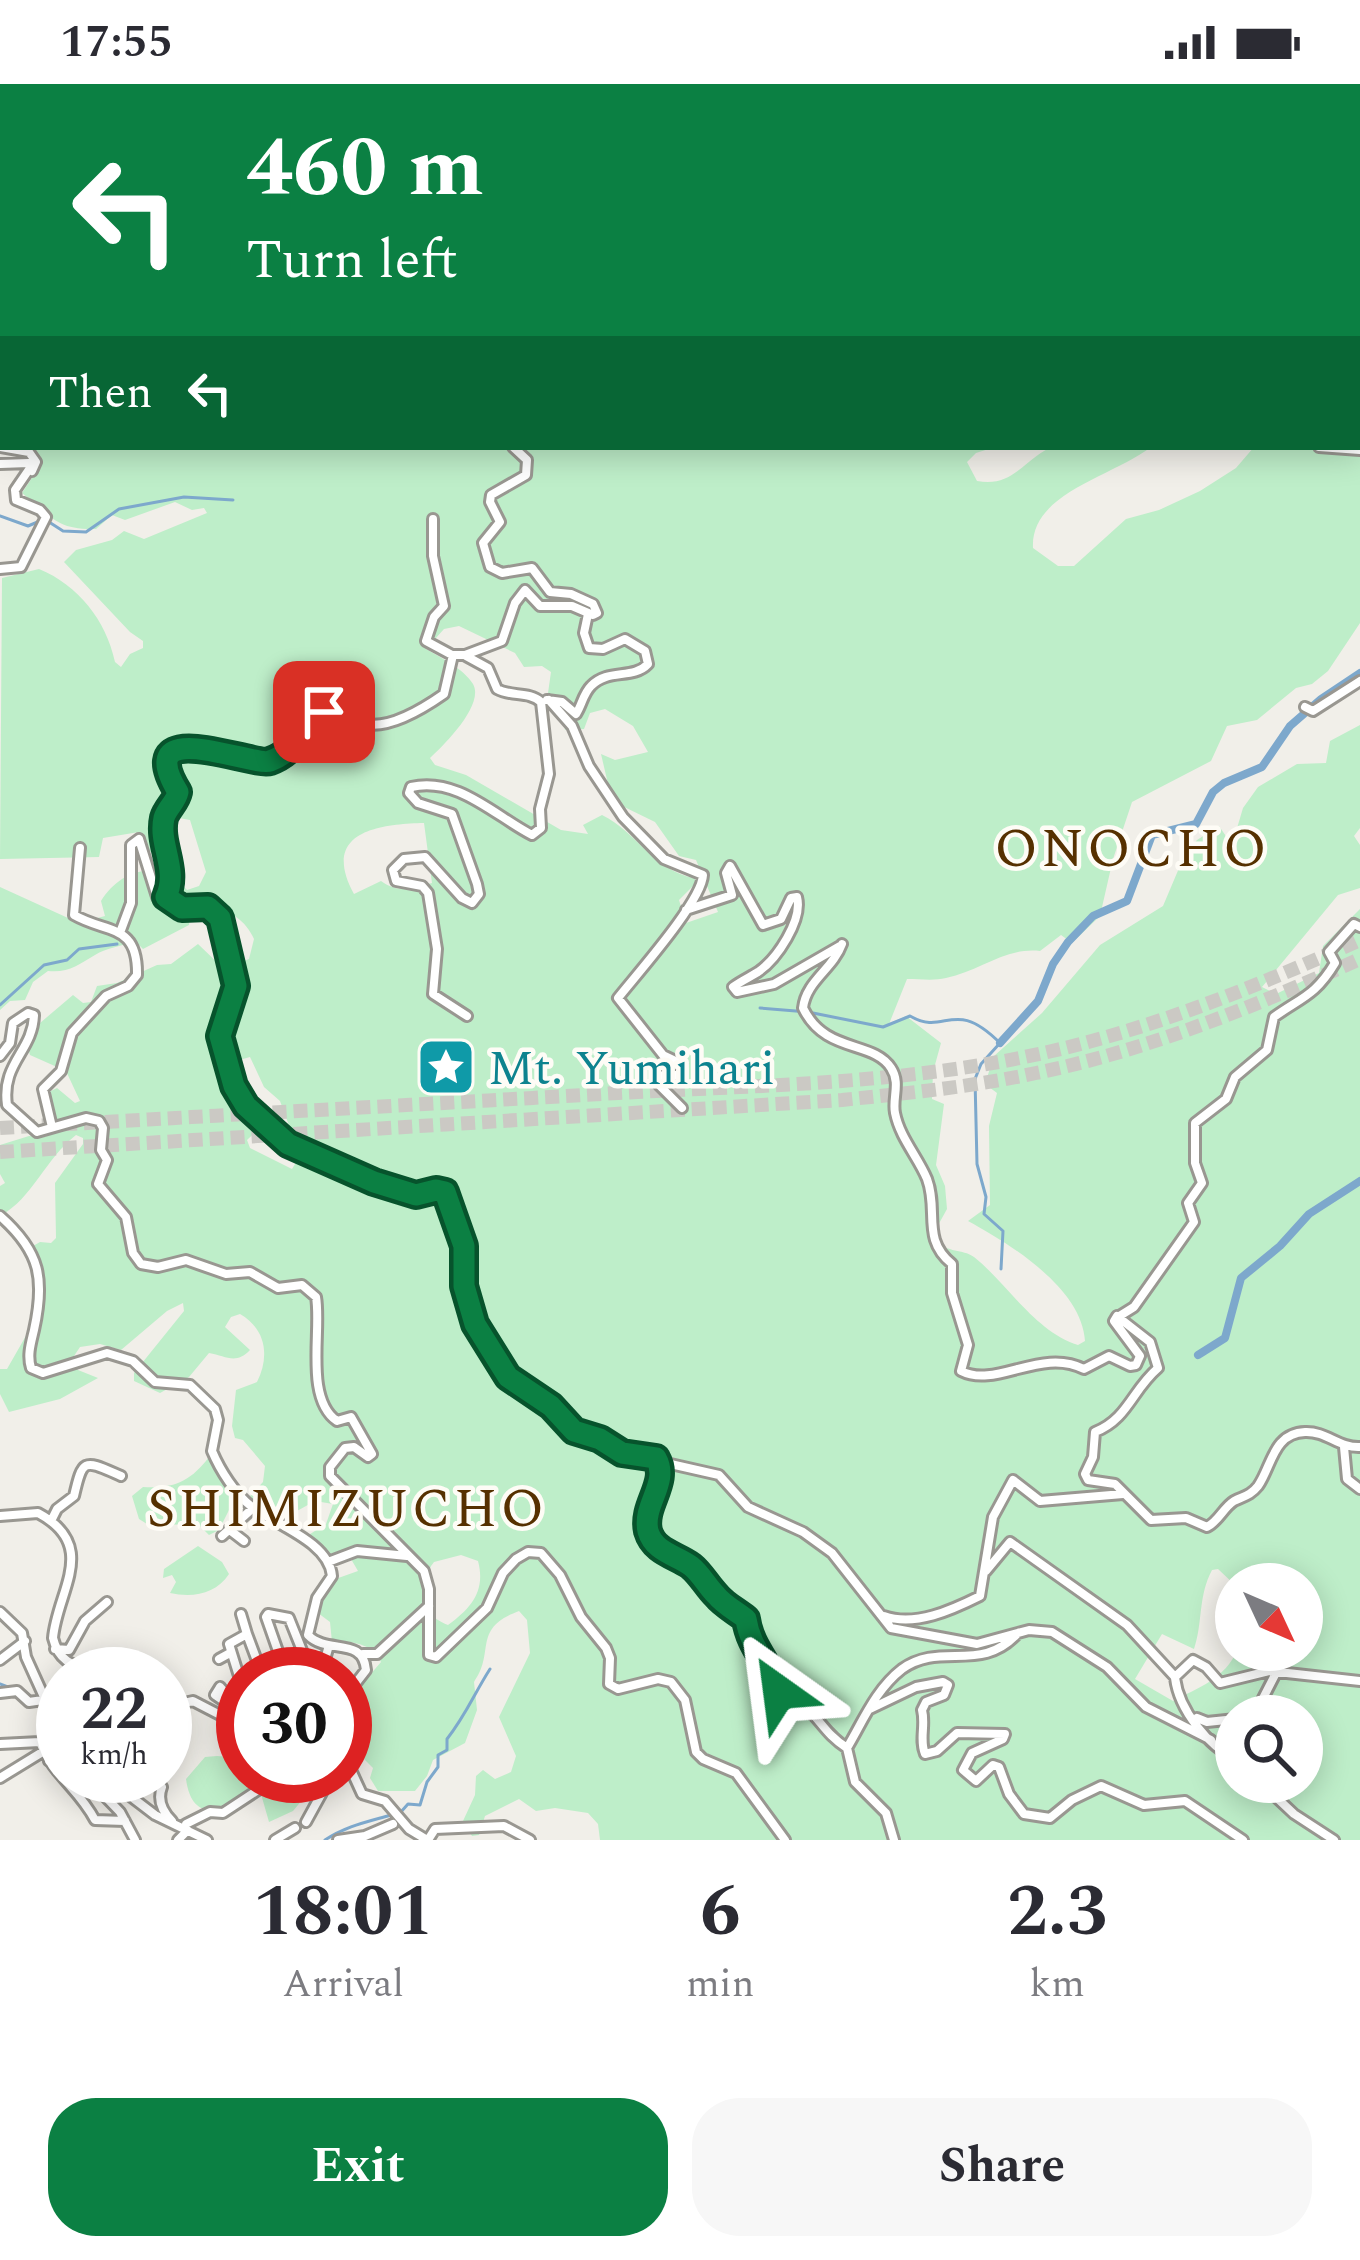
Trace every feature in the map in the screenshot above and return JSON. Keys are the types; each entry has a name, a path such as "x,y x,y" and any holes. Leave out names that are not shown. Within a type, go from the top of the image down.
{"street":[{"path":"0,569 21,567 45,523 40,509 16,500 14,493 35,468 35,459 25,450"},
{"path":"433,519 433,556 444,606 434,617 426,641 453,655 465,655 506,637 515,603 525,590 540,606 572,606 597,613 596,605 571,594 550,592 532,568 495,573 487,561 483,542 500,522 491,495 526,475 527,460 516,450"},
{"path":"0,464 29,463 20,486"},
{"path":"465,655 488,668 496,689 562,701 576,714 586,691 598,679 641,671 648,664 645,651 625,639 603,650 589,648 584,633 588,614"},
{"path":"166,897 172,869 164,821 178,798 169,767 175,753 192,747 267,762 297,744 310,722 324,712 336,711 365,724 389,723 441,697 453,655"},
{"path":"1309,709 1360,681"},
{"path":"545,701 572,726 589,766 623,818 664,859 704,875 701,889 667,939 618,998 663,1055 682,1064 679,1075 663,1075 659,1085 682,1108"},
{"path":"467,1016 433,994 437,958 428,893 422,886 396,881 394,870 404,860 425,857 472,903 477,884 452,814 418,803 409,793 420,784 469,795 528,834 538,834 549,774 545,701"},
{"path":"121,930 131,903 134,839 144,845 157,897 166,897 182,908 208,907 220,918 236,990 220,1036 234,1086 246,1106 288,1144 354,1174 403,1193 445,1192 464,1246 464,1286 475,1324 508,1377 551,1406 574,1431 622,1453 710,1470 748,1507 820,1543 891,1628 967,1644 1019,1632 1044,1630 1062,1636 1107,1667 1146,1707 1211,1740"},
{"path":"52,1127 43,1089 61,1071 72,1033 106,996 128,986 137,975 134,950 121,930 74,915 80,848"},
{"path":"685,910 732,895 726,873 730,866 763,925 781,919 796,897 796,917 774,956 733,987 737,992 774,984 842,944 836,958 808,989 802,1008 819,1032 883,1060 894,1073 896,1118 930,1190 930,1232 941,1256 952,1264 952,1293 968,1345 961,1371 976,1377 1044,1362 1066,1361 1084,1369 1108,1356 1136,1364 1140,1356 1114,1321 1133,1307 1194,1222 1188,1203 1202,1183 1196,1163 1196,1123 1226,1100 1235,1077 1267,1050 1274,1017 1305,1000 1335,963 1329,952 1354,924 1360,927"},
{"path":"0,1056 10,1043 14,1023 28,1013 34,1015 30,1035 8,1069 5,1098 16,1117 44,1133 86,1118 99,1121 103,1128 100,1150 107,1160 98,1184 126,1217 133,1253 141,1264 158,1268 186,1260 226,1274 250,1272 278,1288 296,1284 311,1291 318,1304 315,1353 325,1408 333,1419 351,1418 372,1454 368,1457 346,1448 330,1467 330,1476 424,1570 432,1658 487,1608 503,1573 516,1559 528,1552 541,1553 560,1575 580,1617 606,1648 609,1684 618,1689 658,1679 679,1689 696,1752 736,1773 784,1840"},
{"path":"0,1216 40,1269 39,1310 28,1358 32,1368 43,1373 107,1353 133,1361 155,1382 190,1385 215,1409 218,1420 212,1451 240,1495 295,1532 328,1562 332,1576 317,1598 308,1635 318,1644 342,1647"},
{"path":"1119,1315 1150,1342 1158,1368 1136,1390 1128,1410 1112,1425 1095,1432 1086,1478 1115,1484 1151,1520 1186,1518 1212,1526 1231,1504 1255,1490 1273,1453 1292,1435 1320,1434 1344,1447 1360,1447"},
{"path":"1344,1447 1347,1479 1360,1490"},
{"path":"656,1458 661,1480 648,1512 650,1536 664,1552 690,1564 716,1595 746,1619 748,1640 772,1668 779,1692 803,1700 820,1717 829,1736 847,1748"},
{"path":"51,1522 57,1509 74,1496 80,1468 93,1462 121,1476"},
{"path":"883,1615 902,1621 949,1611 980,1596 993,1517 1010,1482 1017,1482 1040,1501 1123,1493"},
{"path":"244,1540 226,1534 254,1508"},
{"path":"0,1516 38,1513 68,1541 72,1571 53,1629 56,1647"},
{"path":"986,1571 1010,1542 1127,1625 1175,1677 1190,1715 1215,1746"},
{"path":"328,1562 357,1551 408,1556"},
{"path":"71,1647 85,1621 107,1602"},
{"path":"372,1654 430,1605"},
{"path":"0,1612 22,1633 36,1681"},
{"path":"241,1614 252,1647"},
{"path":"277,1647 268,1614 289,1618 301,1647"},
{"path":"894,1840 886,1813 855,1783 847,1748 880,1691 909,1665 939,1656 989,1655 1019,1632"},
{"path":"229,1647 247,1634"},
{"path":"0,1660 25,1642"},
{"path":"1175,1677 1192,1660 1206,1666 1220,1683 1277,1671 1360,1681"},
{"path":"1264,1695 1277,1671"},
{"path":"870,1709 924,1684 943,1682 948,1685 944,1695 926,1702 922,1710 925,1754 937,1751 957,1733 1004,1734 1003,1739 972,1754 963,1770 976,1781 993,1765 999,1767 1009,1794 1024,1814 1050,1818 1101,1786 1144,1805 1185,1802 1243,1840"},
{"path":"0,1693 17,1691 29,1702 36,1701"},
{"path":"1190,1715 1215,1721"},
{"path":"0,1744 36,1751"},
{"path":"0,1778 36,1757"},
{"path":"372,1797 386,1801 409,1829 427,1840 435,1829 504,1826 530,1840"},
{"path":"87,1803 95,1820 125,1821"},
{"path":"110,1803 135,1840"},
{"path":"138,1803 207,1840"},
{"path":"161,1803 172,1822"},
{"path":"187,1832 186,1823 210,1813 224,1814 240,1803"},
{"path":"306,1822 316,1803"},
{"path":"1282,1803 1334,1840"},
{"path":"338,1840 365,1836 393,1824"},
{"path":"275,1840 295,1828"},
{"path":"178,1840 187,1832"}],"green space":[{"path":"33,450 986,450 967,462 977,481 988,482 1014,474 1047,450 1147,450 1076,488 1045,513 1033,548 1058,566 1074,566 1126,519 1200,491 1236,468 1251,450 1360,450 1360,623 1328,671 1312,684 1296,688 1257,720 1227,726 1211,761 1132,802 1100,916 1072,943 1061,935 1040,951 1004,956 958,975 907,979 889,1024 906,1016 941,1043 932,1099 944,1104 936,1165 945,1186 947,1209 931,1238 974,1257 1062,1339 1078,1345 1085,1341 1081,1322 1058,1286 1023,1255 968,1221 990,1205 989,1126 997,1093 985,1084 994,1056 1042,1013 1100,945 1163,906 1185,854 1197,840 1219,826 1232,845 1243,808 1258,787 1297,764 1326,763 1330,741 1360,725 1360,828 1354,836 1360,845 1360,888 1338,895 1262,987 1276,994 1319,973 1323,946 1360,909 1360,1840 600,1840 598,1824 588,1813 555,1808 536,1811 519,1799 485,1816 479,1835 472,1836 463,1821 475,1795 476,1776 483,1770 495,1779 511,1772 516,1756 499,1717 530,1653 527,1620 519,1611 489,1633 474,1682 477,1710 465,1743 433,1760 415,1791 378,1791 372,1781 372,1672 381,1662 372,1647 332,1642 330,1622 314,1610 327,1582 358,1571 351,1559 338,1552 325,1555 307,1536 326,1524 333,1504 315,1501 297,1511 289,1505 263,1508 250,1496 263,1482 265,1466 243,1440 235,1438 232,1426 236,1390 257,1382 263,1363 263,1344 249,1320 240,1314 231,1317 225,1327 250,1350 245,1355 231,1358 209,1353 189,1377 160,1393 134,1381 134,1373 184,1311 183,1303 121,1350 100,1344 80,1347 74,1356 78,1370 98,1378 60,1399 9,1412 0,1394 0,1369 7,1369 43,1306 41,1264 33,1246 56,1238 55,1183 83,1144 83,1138 76,1135 21,1199 0,1216 0,1186 5,1183 0,1174 0,1145 29,1136 46,1137 54,1116 49,1092 57,1088 75,1103 80,1101 66,1071 30,1055 27,1045 40,1023 73,995 83,1003 91,1002 97,986 171,964 198,944 224,969 249,959 254,939 235,916 208,910 143,949 135,941 68,969 48,971 33,982 25,1000 10,1001 0,1010 0,887 79,923 105,916 101,901 130,875 165,874 187,890 199,886 206,872 190,820 179,818 171,828 174,849 150,852 139,832 103,838 99,857 0,859 2,578 39,569 66,584 97,618 121,667 130,654 143,648 143,641 64,562 76,550 112,540 124,531 144,539 207,513 204,508 192,510 175,502 125,520 112,515 96,529 62,524 22,493 39,467","holes":["459,626 515,653 524,667 542,666 551,672 548,693 562,709 565,730 584,729 590,713 605,709 633,726 648,752 615,760 601,754 612,801 655,822 679,856 696,860 718,912 686,923 679,900 697,882 694,878 667,867 602,815 583,825 588,834 561,830 466,775 435,765 430,758 461,724 475,693 464,673 426,649 444,629","424,823 432,883 400,889 381,881 354,894 344,857 349,845 373,830","250,1057 264,1087 280,1101 294,1139 291,1149 300,1156 292,1169 250,1148 247,1140 262,1126 240,1105 229,1085 236,1061","461,1555 478,1561 480,1581 475,1598 448,1625 438,1620 423,1598 434,1562"]},
{"path":"209,1457 234,1500 219,1530 209,1535 199,1525 147,1524 139,1519 132,1496 143,1487 181,1482"},
{"path":"198,1546 222,1562 229,1574 203,1593 170,1593 176,1582 172,1575 163,1578 164,1569"},
{"path":"216,1756 216,1803 234,1803 205,1809 192,1798 192,1772 205,1757"},
{"path":"264,1803 300,1803 293,1811 269,1822"}],"waterway":[{"path":"49,522 63,531 86,532 119,509 184,497 233,500"},
{"path":"0,516 28,526 40,521"},
{"path":"1000,1043 1038,1001 1068,942 1093,916 1127,901 1152,835 1196,824 1213,792 1262,767 1290,726 1360,673"},
{"path":"0,1005 44,965 67,960 79,949 117,944"},
{"path":"760,1008 883,1027 910,1016 933,1022 960,1019 984,1029 1000,1043 981,1064 975,1079 977,1164 986,1197 984,1214 1003,1231 1001,1269"},
{"path":"1198,1355 1225,1338 1241,1278 1309,1214 1360,1181"},
{"path":"400,1813 408,1804 420,1805 438,1767 438,1755 447,1750 447,1739 490,1669"},
{"path":"0,1684 13,1689"},
{"path":"325,1840 391,1815"}],"tunnel":[{"path":"0,1128 782,1085 945,1070 1052,1051 1171,1017 1360,940"},
{"path":"0,1152 842,1100 964,1086 1078,1063 1160,1039 1360,959"}],"place":[{"name":"Mt. Yumihari","path":"446,1067"}],"district":[{"name":"ONOCHO","path":"1132,847"},
{"name":"SHIMIZUCHO","path":"347,1507"}],"route":[{"path":"324,712 310,722 297,744 267,762 192,747 171,758 170,779 178,798 164,821 172,869 166,897 182,908 208,907 220,918 236,986 220,1036 234,1086 246,1106 288,1144 403,1193 445,1192 464,1246 464,1286 475,1324 508,1377 551,1406 574,1431 631,1456 656,1458 661,1480 648,1512 650,1536 664,1552 690,1564 716,1595 746,1619 748,1640 772,1668 779,1692"}]}
